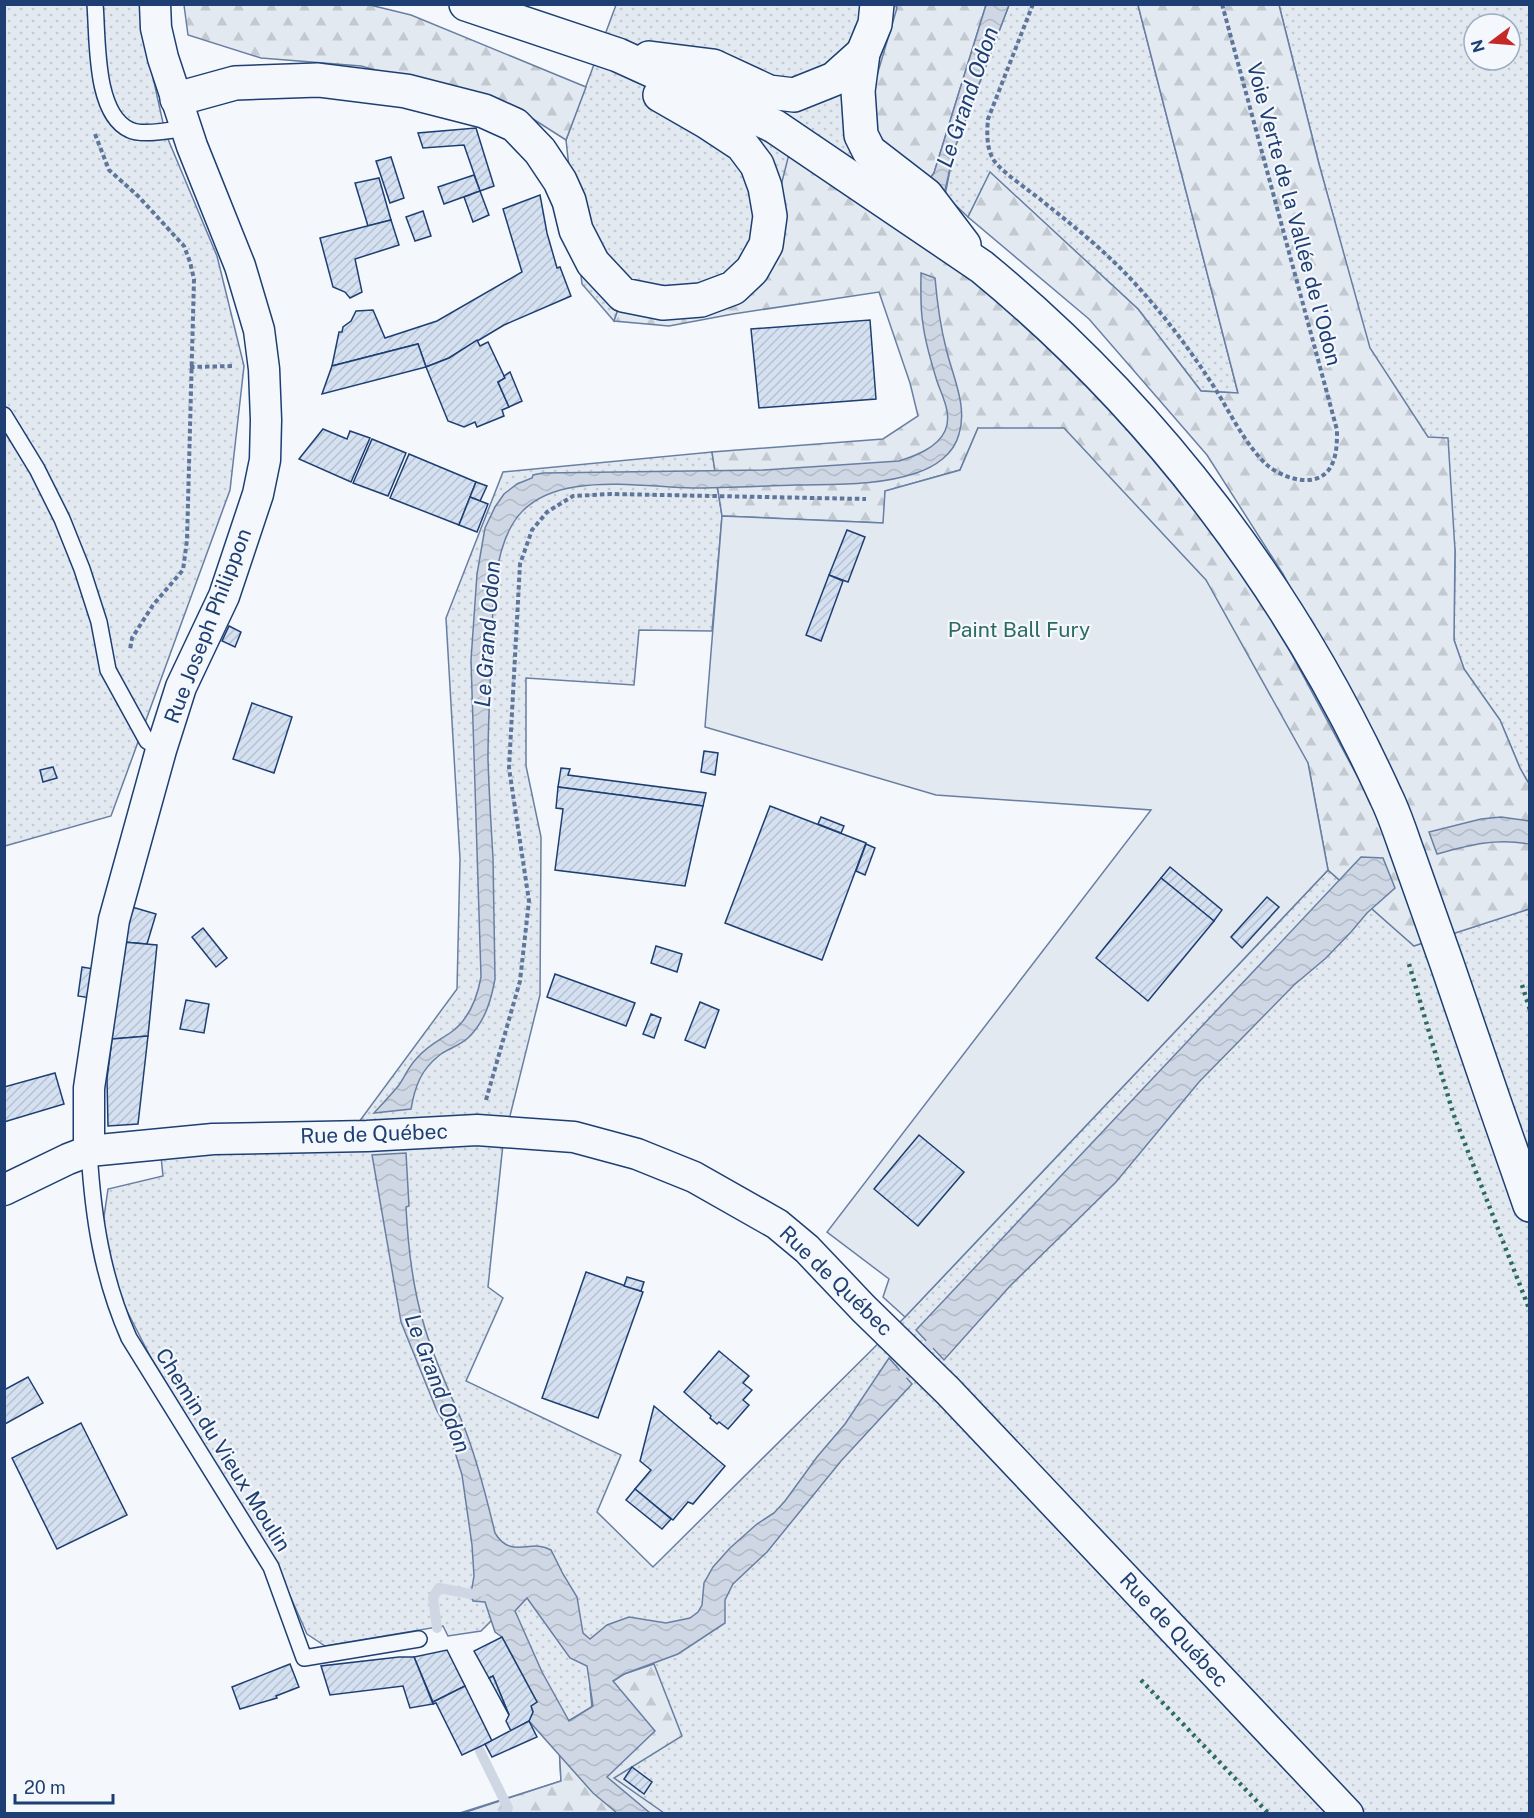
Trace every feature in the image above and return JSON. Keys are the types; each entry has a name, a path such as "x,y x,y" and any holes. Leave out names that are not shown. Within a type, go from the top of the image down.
{"main road":[{"path":"466,4 618,55 774,126 982,267 1086,360 1142,420 1251,557 1297,626 1345,711 1388,799 1530,1206"},
{"path":"877,4 875,24 863,53 858,91 861,135 869,151 926,195 982,267"},
{"path":"618,55 713,66 769,92 794,95 834,79 863,53"},
{"path":"181,113 235,83 318,80 406,90 484,111 515,125 540,150 560,181 569,201 576,230 593,263 623,295 663,303 701,300 733,288 752,270 766,245 770,216 765,187 757,165 742,145 662,96 618,55"}],"street":[{"name":"Rue Joseph Philippon","path":"89,1151 89,1088 114,920 161,750 181,687 224,596 258,494 265,460 265,379 259,330 240,266 181,113 156,28 155,4"},
{"name":"Rue de Québec","path":"4,1190 89,1151 213,1139 367,1136 477,1130 574,1137 637,1154 694,1177 777,1224 807,1249 948,1391 1348,1814"}],"lane":[{"path":"95,4 102,92 113,117 131,131 165,132 181,113"},
{"path":"4,415 37,469 62,519 82,569 99,622 108,670 147,741 161,750"},
{"name":"Chemin du Vieux Moulin","path":"89,1151 92,1193 105,1271 129,1338 271,1567 304,1658 419,1639"}],"path":[{"name":"Voie Verte de la Vallée de l'Odon","path":"1033,4 988,118 987,139 994,160 1095,243 1143,292 1192,353 1253,448 1266,463 1280,474 1293,479 1317,478 1326,473 1333,463 1337,430 1222,4"},
{"path":"96,127 95,135 109,170 138,196 184,246 194,279 187,540 183,570 153,605 132,638 121,696"},
{"path":"190,367 244,366"},
{"path":"477,1130 520,981 529,901 509,768 520,564 532,530 547,512 573,496 611,494 866,499"}],"green space":[{"path":"5,5 143,5 148,55 165,132 217,256 244,366 230,490 111,816 5,846"},
{"path":"184,5 370,5 411,15 586,87 566,140 519,110 361,66 261,58 188,35"},
{"path":"616,5 896,5 925,185 766,245 733,288 623,295 614,321 582,284 566,140"},
{"path":"896,5 986,5 934,173 925,185 875,141 872,92"},
{"path":"1009,5 1138,5 1238,393 1201,391 1138,309 990,173 968,217 945,195 954,150"},
{"path":"1138,5 1279,5 1319,164 1370,348 1428,437 1448,438 1455,550 1454,640 1464,669 1500,720 1529,784 1529,909 1446,936 1359,718 1283,574 1207,455 1089,319 968,217 990,172 1138,309 1201,391 1238,393"},
{"path":"1279,5 1529,5 1529,784 1500,720 1464,669 1454,640 1455,550 1428,437 1387,414 1319,164"},
{"path":"789,154 991,290 1159,453 1247,571 1384,826 1423,943 1414,946 1328,870 1308,763 978,428 960,470 885,491 884,523 722,516 712,452 883,439 918,416 910,383 879,292 669,326 614,321 623,295 701,300 766,245"},
{"name":"Paint Ball Fury","path":"978,428 1064,428 1206,580 1308,763 1328,870 905,1317 883,1297 889,1279 827,1232 1151,810 936,795 705,727 722,516 883,523 885,491 960,470"},
{"path":"712,452 722,516 712,631 639,630 634,685 526,678 526,766 541,837 540,995 503,1144 488,1287 503,1298 466,1381 621,1455 597,1512 653,1567 905,1317 1328,870 1414,946 1529,909 1529,1813 460,1813 561,1781 558,1727 500,1612 481,1631 448,1636 443,1626 325,1646 307,1634 276,1564 150,1356 126,1309 113,1277 103,1224 108,1189 163,1176 161,1156 342,1145 457,989 460,859 446,618 503,472"},
{"path":"654,1664 682,1736 614,1778 664,1813 460,1814 561,1781 558,1727 592,1707 590,1687 613,1681 624,1674"}],"water":[{"name":"Le Grand Odon","path":"986,5 1009,5 954,150 944,195 925,185 934,173"},
{"name":"Le Grand Odon","path":"921,273 935,278 942,331 962,413 959,434 953,448 937,463 902,477 857,484 692,488 620,484 569,488 546,495 527,507 512,525 500,555 494,590 492,626 488,759 493,858 495,979 489,1003 475,1031 463,1042 441,1054 428,1066 417,1085 411,1109 374,1113 399,1085 421,1054 462,1022 474,1001 481,977 471,660 477,574 485,528 495,507 504,494 517,484 532,478 533,475 543,473 764,470 899,461 925,450 941,437 948,418 925,338 921,312"},
{"path":"1501,817 1529,821 1529,844 1494,842 1437,854 1429,832 1481,819"},
{"path":"1361,857 1383,858 1395,888 1367,913 1326,958 1294,985 1199,1082 1116,1182 1010,1286 944,1360 916,1330"},
{"name":"Le Grand Odon","path":"406,1153 409,1206 406,1207 407,1222 416,1296 432,1349 471,1447 495,1533 501,1541 514,1547 536,1546 551,1550 577,1597 583,1633 590,1639 607,1625 629,1617 666,1623 690,1618 698,1612 702,1605 704,1583 713,1567 730,1548 757,1524 774,1513 785,1501 817,1457 845,1424 889,1358 912,1384 841,1461 767,1552 733,1584 725,1600 725,1623 678,1654 624,1674 613,1681 655,1731 607,1777 650,1813 617,1813 593,1793 529,1721 533,1712 531,1706 537,1702 502,1637 495,1632 485,1602 473,1601 471,1594 474,1576 472,1545 462,1475 448,1429 437,1411 401,1322 372,1155","holes":["527,1598 570,1658 587,1666 593,1706 569,1721 542,1672 515,1611"]}],"building":[{"path":"476,128 494,186 480,191 464,145 423,148 418,133"},
{"path":"391,157 404,198 390,203 376,161"},
{"path":"474,175 480,191 444,204 438,187"},
{"path":"379,178 391,220 368,226 355,183"},
{"path":"480,191 489,215 473,222 464,197"},
{"path":"540,195 547,233 557,268 560,267 571,296 504,325 449,358 426,367 418,344 332,366 339,332 342,332 343,327 351,321 356,311 373,310 385,338 437,321 522,272 503,209"},
{"path":"423,211 431,236 415,241 406,217"},
{"path":"391,220 399,245 355,259 362,292 350,298 345,292 333,287 320,238"},
{"path":"870,320 876,399 759,408 751,329"},
{"path":"477,340 480,346 488,342 505,378 498,382 509,407 502,410 504,416 477,427 475,422 464,427 448,421 426,367 449,358"},
{"path":"418,344 426,367 322,394 332,366"},
{"path":"510,372 522,401 509,407 498,382"},
{"path":"323,429 347,439 350,431 370,438 351,482 299,459"},
{"path":"372,439 406,453 388,496 353,483"},
{"path":"409,454 476,482 459,525 390,498"},
{"path":"476,482 487,486 480,501 470,497"},
{"path":"470,497 488,504 477,532 459,525"},
{"path":"847,530 865,537 848,582 829,575"},
{"path":"829,575 843,581 821,641 806,635"},
{"path":"229,626 241,632 235,647 222,641"},
{"path":"252,703 292,717 274,773 233,759"},
{"path":"704,751 718,753 715,775 701,772"},
{"path":"53,767 57,778 43,782 40,770"},
{"path":"561,768 570,769 568,775 706,793 703,806 558,787"},
{"path":"558,787 703,806 685,886 555,870 563,809 556,808"},
{"path":"770,806 866,843 822,960 725,923"},
{"path":"821,817 844,826 841,833 818,824"},
{"path":"866,844 875,848 865,875 856,871"},
{"path":"1170,867 1222,910 1214,921 1161,878"},
{"path":"1161,878 1214,921 1148,1001 1096,958"},
{"path":"1267,897 1279,907 1242,948 1231,937"},
{"path":"132,907 156,914 147,944 123,942"},
{"path":"203,928 227,958 216,967 192,937"},
{"path":"123,942 157,945 148,1036 112,1039"},
{"path":"656,946 682,954 677,972 651,963"},
{"path":"82,967 94,969 90,998 78,996"},
{"path":"555,974 635,1003 626,1026 547,997"},
{"path":"186,1000 209,1004 204,1033 180,1029"},
{"path":"700,1002 719,1010 705,1048 685,1040"},
{"path":"651,1014 661,1018 654,1038 643,1034"},
{"path":"148,1036 138,1124 108,1126 107,1079 112,1039"},
{"path":"55,1073 64,1104 4,1122 4,1087"},
{"path":"919,1135 964,1172 918,1226 874,1189"},
{"path":"586,1272 643,1292 598,1418 542,1398"},
{"path":"627,1277 644,1282 641,1291 624,1286"},
{"path":"719,1351 749,1376 743,1383 752,1390 743,1400 749,1405 728,1429 719,1422 717,1424 684,1392"},
{"path":"28,1377 43,1403 5,1424 4,1390"},
{"path":"654,1406 725,1466 693,1504 688,1502 673,1520 635,1489 651,1470 640,1461"},
{"path":"81,1423 127,1515 57,1549 12,1458"},
{"path":"635,1489 671,1519 662,1529 626,1500"},
{"path":"502,1637 537,1702 531,1706 533,1712 529,1721 511,1731 506,1721 509,1715 493,1676 489,1678 474,1651"},
{"path":"447,1650 465,1686 433,1702 414,1657"},
{"path":"414,1657 433,1704 410,1708 403,1686 330,1695 321,1666"},
{"path":"290,1664 299,1687 276,1696 277,1698 240,1709 232,1687"},
{"path":"493,1676 509,1715 489,1678"},
{"path":"465,1686 492,1741 462,1755 436,1703 433,1704 433,1702"},
{"path":"529,1721 537,1737 492,1757 485,1744"},
{"path":"632,1767 652,1782 644,1794 624,1779"}],"waterway":[{"path":"895,1383 939,1334"},
{"path":"437,1628 433,1597 439,1588 471,1594 483,1591"},
{"path":"480,1751 508,1808 503,1814"}],"hedge":[{"path":"1409,964 1453,1113 1530,1311"},
{"path":"1522,985 1530,1010"},
{"path":"1141,1680 1269,1814"}]}
